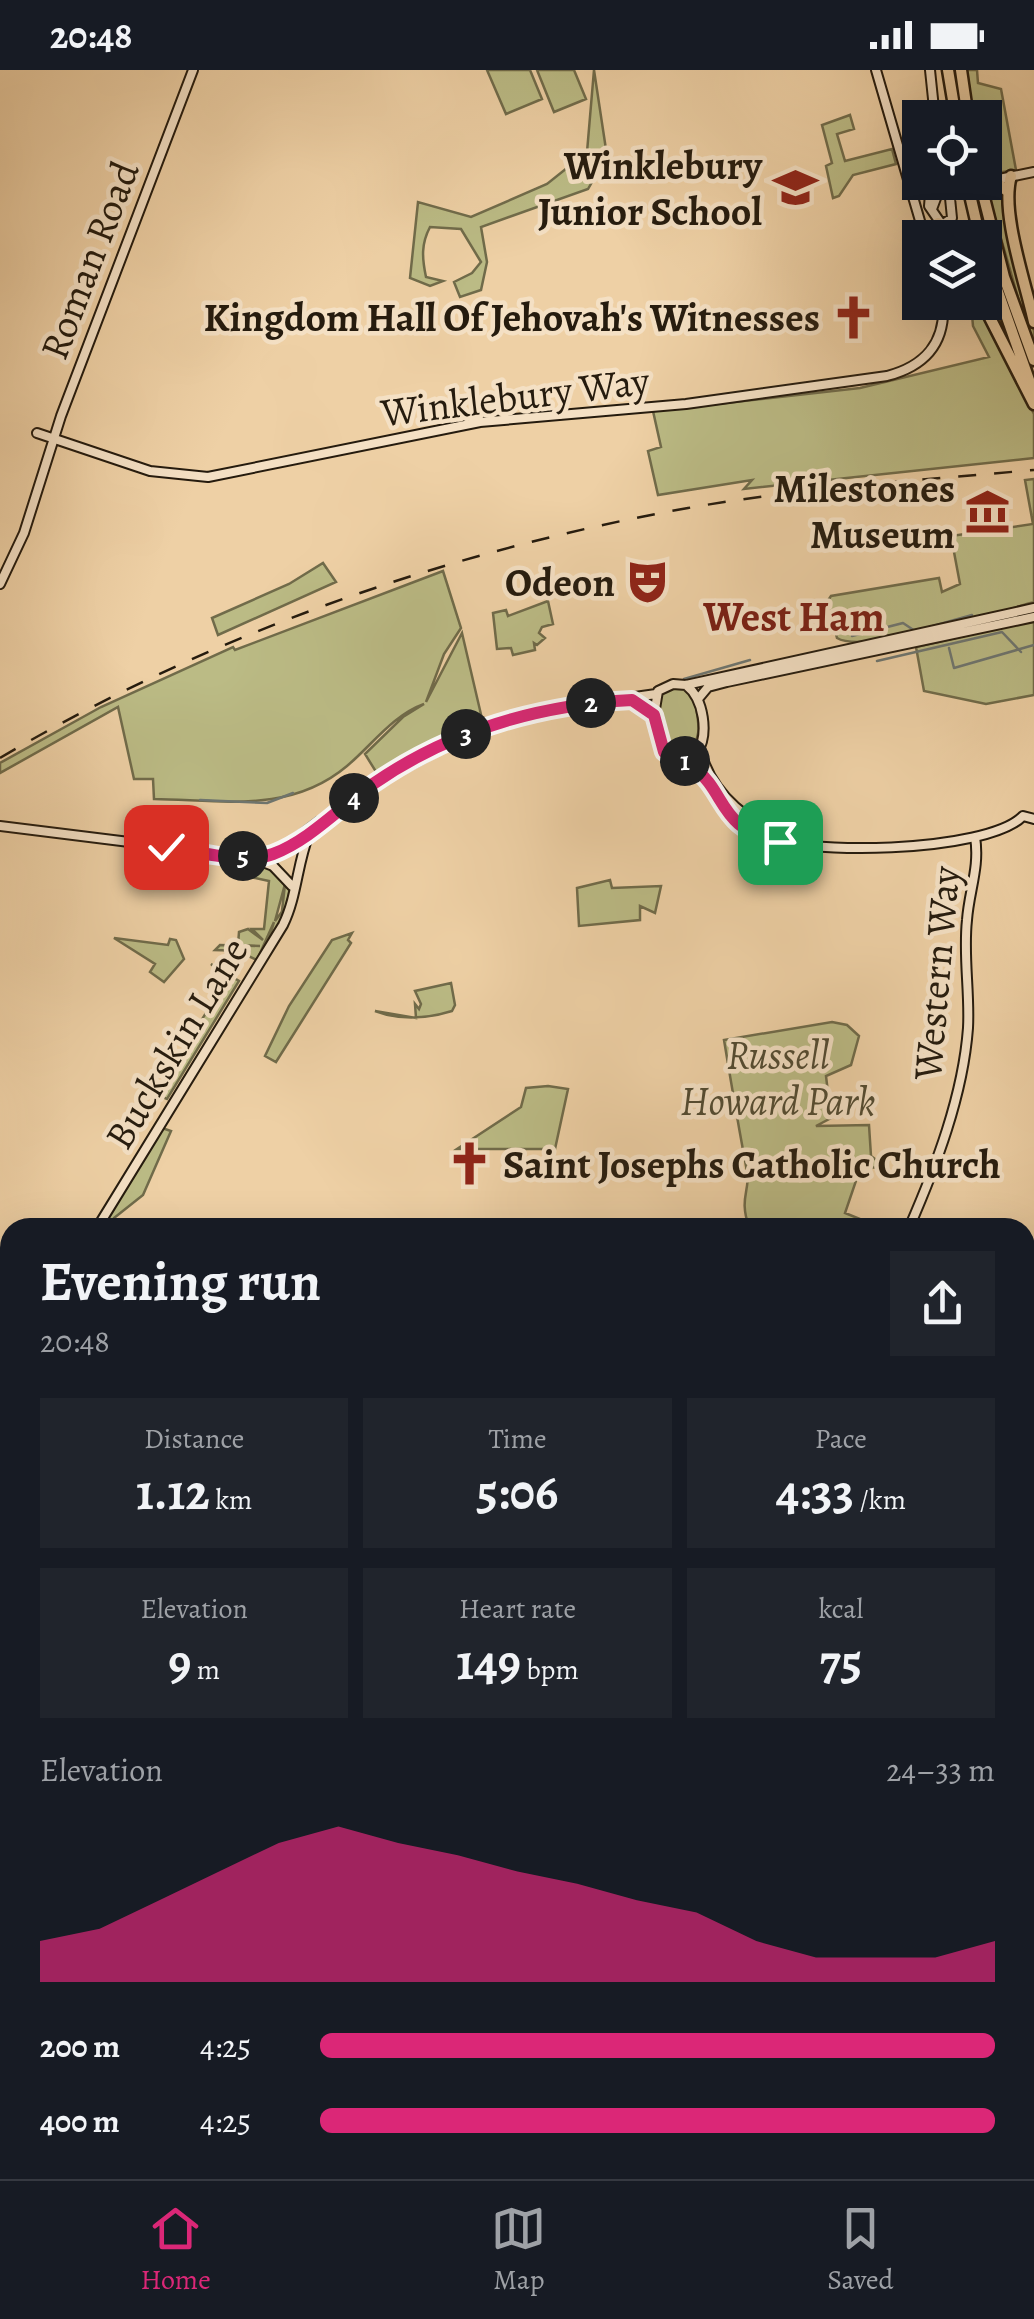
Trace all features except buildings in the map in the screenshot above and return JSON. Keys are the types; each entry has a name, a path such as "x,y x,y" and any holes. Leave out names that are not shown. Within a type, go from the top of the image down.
{"main road":[{"path":"948,70 953,100"},
{"path":"961,70 965,100"},
{"path":"1012,176 1008,192 1034,322"},
{"path":"1002,189 1008,192"},
{"path":"989,200 1004,277 1034,360"},
{"path":"1002,303 1034,394"},
{"path":"991,320 1034,404"}],"street":[{"name":"Roman Road","path":"0,584 24,533 53,441 193,70"},
{"path":"876,70 921,220"},
{"path":"930,70 933,100"},
{"path":"1002,178 1034,172"},
{"path":"932,200 934,218"},
{"path":"934,218 936,200"},
{"path":"934,218 950,220 955,200"},
{"name":"Winklebury Way","path":"37,433 162,474 208,478 470,423 686,404 884,377 908,370 932,351 943,320"},
{"path":"0,826 250,857 276,853 309,834 391,772 490,724 557,708 632,700 656,694 668,686 1034,608"},
{"path":"698,700 706,688 726,682 1034,617"},
{"path":"686,685 698,700 703,738 700,748 708,772 737,808 772,831 810,845"},
{"path":"656,694 654,715 662,748 697,770 735,822 773,841 877,846 975,837 1029,822"},
{"path":"632,700 654,715"},
{"path":"681,758 700,748"},
{"name":"Buckskin Lane","path":"104,1218 283,925 292,906 295,869 309,834"},
{"name":"Western Way","path":"913,1218 934,1165 964,1060 968,1018 966,921 978,861 975,837"},
{"path":"291,846 300,855"},
{"path":"276,853 279,871"},
{"path":"250,857 279,871 292,886"},
{"path":"279,871 295,869"}],"green space":[{"path":"487,70 530,70 542,99 506,114"},
{"path":"537,70 574,70 586,99 554,112"},
{"path":"594,70 607,156 588,189 481,227 487,262 481,290 460,297 454,282 472,273 481,262 461,229 430,227 427,233 423,251 426,277 443,281 430,286 410,278 418,202 471,217 547,184 587,152"},
{"path":"967,70 977,70 978,83 1001,89 1016,170 1002,172 1002,100 971,100"},
{"path":"850,115 854,129 837,134 845,161 892,149 896,164 853,175 839,196 833,198 826,166 832,163 822,125"},
{"path":"1002,194 1034,331 1034,353 1002,242 1002,220 996,220 990,200 1002,200"},
{"path":"1002,316 1017,361 1015,377 1034,414 1034,458 744,489 752,480 658,495 648,451 661,447 653,411 860,388 989,357 972,320 1002,320"},
{"path":"1034,479 1034,602 902,637 852,642 837,638 827,602 831,596 939,578 942,592 960,584 951,536 1033,524 1025,480"},
{"path":"323,563 336,582 218,635 212,618 289,584"},
{"path":"443,571 461,628 444,654 426,702 462,633 483,723 378,775 365,754 403,717 424,704 393,723 325,781 279,798 230,802 154,799 153,779 134,779 118,707 0,773 0,763 101,707 233,647 235,650"},
{"path":"548,601 553,624 542,627 539,633 545,638 537,645 534,643 535,650 513,655 511,648 497,649 493,613 506,610 508,616"},
{"path":"1034,620 1034,695 986,704 924,691 916,647"},
{"path":"667,687 683,687 694,696 698,735 685,753 664,747 655,703"},
{"path":"263,864 290,886 286,912 282,911 285,884 275,921 281,913 285,914 267,944 274,922 257,960 244,954 250,951 215,950 220,945 260,946 238,945 239,932 248,929 263,940 252,929 264,929 269,881 250,877"},
{"path":"610,880 612,888 661,886 655,913 640,906 640,920 579,926 577,888"},
{"path":"352,933 348,940 351,943 276,1062 265,1056 289,1006 332,940"},
{"path":"114,938 168,945 170,939 176,940 184,959 164,982 150,972 155,964"},
{"path":"211,964 239,981 167,1099 162,1097 200,1022 228,988 221,984 225,976"},
{"path":"451,983 455,1005 452,1011 416,1018 415,1004 419,1009 421,1004 415,991"},
{"name":"Russell Howard Park","path":"832,1022 847,1025 859,1036 851,1065 826,1076 831,1118 816,1126 869,1125 871,1156 879,1162 878,1168 861,1166 845,1213 858,1218 747,1218 747,1175 724,1040"},
{"path":"526,1088 568,1089 555,1149 457,1149 521,1107"},
{"path":"162,1128 171,1131 143,1195 114,1218 107,1218"}],"waterway":[{"path":"852,636 903,623 915,631 972,615"},
{"path":"877,661 1002,632 1021,652"},
{"path":"949,648 954,668 1034,645"},
{"path":"684,679 750,660"},
{"path":"620,694 638,693"},
{"path":"493,731 582,710"},
{"path":"341,818 394,779 456,746"},
{"path":"200,800 267,803 293,793"},
{"path":"289,838 317,817"}],"railway":[{"path":"0,758 80,713 247,636 420,573 509,548 598,526 731,501 1034,470"}],"place":[{"name":"Winklebury Junior School","path":"795,188"},
{"name":"Kingdom Hall Of Jehovah's Witnesses","path":"853,317"},
{"name":"Milestones Museum","path":"988,511"},
{"name":"Odeon","path":"648,582"},
{"name":"Saint Josephs Catholic Church","path":"470,1164"}],"district":[{"name":"West Ham","path":"794,616"}],"route":[{"path":"166,847 250,857 276,853 309,834 391,772 457,738 531,713 632,700 654,715 658,742 664,752 694,766 735,822 758,836 780,842"}]}
